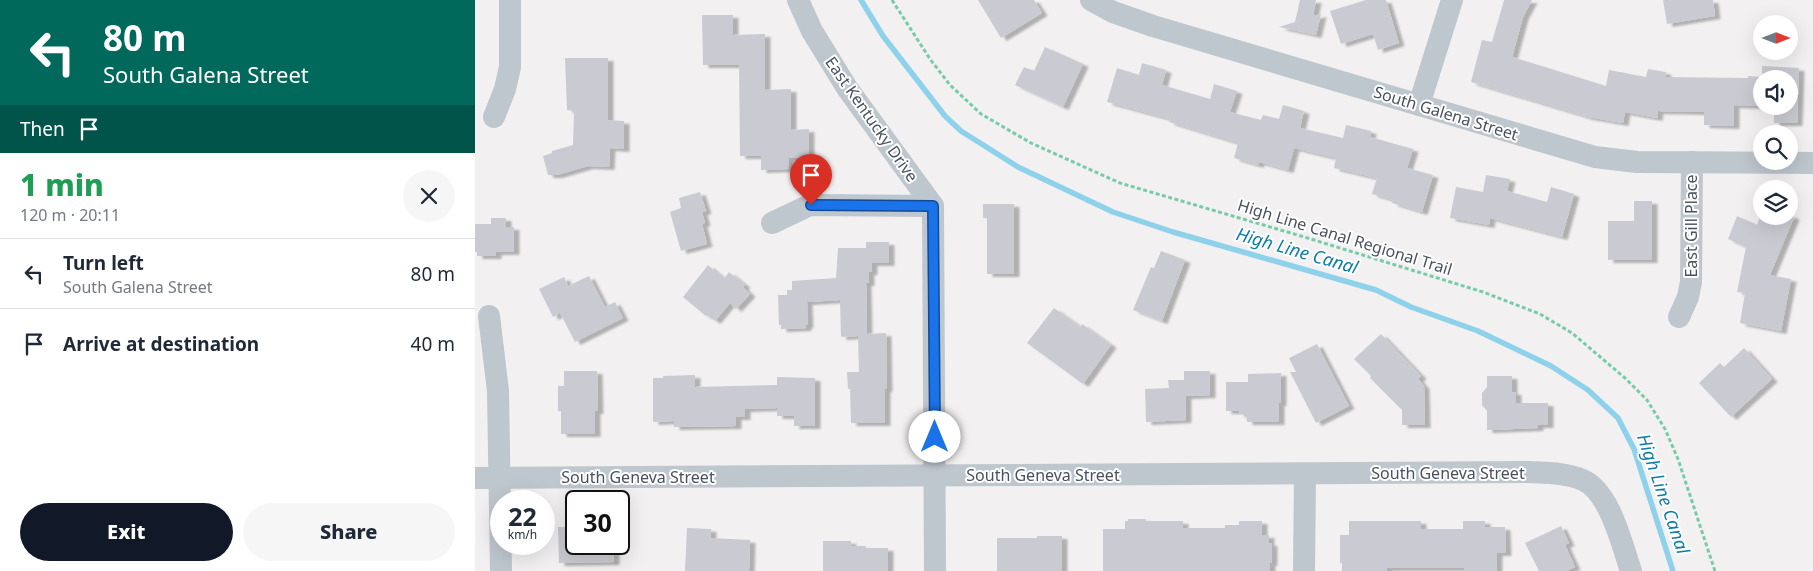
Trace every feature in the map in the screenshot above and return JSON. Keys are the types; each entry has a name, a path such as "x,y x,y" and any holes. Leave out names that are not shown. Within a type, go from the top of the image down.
{"street":[{"path":"494,117 505,89 510,67 510,0"},
{"name":"East Kentucky Drive","path":"798,0 812,31 847,88 933,206"},
{"name":"South Galena Street","path":"1091,0 1113,12 1153,26 1595,156 1637,162 1813,163"},
{"path":"1419,105 1452,0"},
{"name":"East Gill Place","path":"1679,317 1688,297 1691,282 1692,162"},
{"path":"772,223 811,205 933,206 935,571"},
{"path":"489,316 498,392 501,571"},
{"name":"South Geneva Street","path":"475,478 1529,472 1568,476 1585,481 1597,491 1611,513 1631,571"},
{"path":"1304,571 1305,474"}],"path":[{"name":"High Line Canal Regional Trail","path":"892,0 930,59 950,85 981,114 1031,143 1120,183 1483,292 1540,314 1572,333 1625,378 1647,400 1665,429 1683,475 1715,571"}],"building":[{"path":"978,0 1034,0 1042,13 1001,38"},
{"path":"1300,0 1316,0 1313,16 1321,14 1316,35 1279,27 1295,22"},
{"path":"1366,0 1386,0 1399,43 1378,50 1373,34 1341,44 1330,11"},
{"path":"1504,0 1532,0 1523,17 1512,57 1606,86 1609,70 1646,77 1648,69 1666,72 1665,77 1748,78 1748,76 1753,76 1753,106 1734,105 1734,126 1704,125 1704,112 1658,111 1657,118 1625,112 1623,123 1588,117 1471,82 1482,40 1492,42"},
{"path":"1663,0 1713,0 1715,16 1667,24"},
{"path":"702,15 733,15 733,35 765,34 765,90 791,89 791,130 809,129 809,158 788,158 789,169 761,170 761,156 740,156 739,65 703,65"},
{"path":"1045,47 1083,64 1063,107 1015,85 1024,67 1034,71"},
{"path":"565,58 608,58 608,120 624,121 624,149 610,148 609,167 588,166 557,175 548,175 543,156 552,153 552,151 573,145 574,111 567,110"},
{"path":"1142,63 1166,70 1162,85 1210,99 1214,84 1237,91 1230,112 1261,120 1263,115 1279,119 1283,105 1304,111 1300,128 1343,138 1346,125 1371,131 1370,137 1413,149 1407,168 1433,175 1422,212 1392,203 1393,200 1372,194 1377,178 1334,168 1336,158 1294,148 1288,170 1259,162 1258,165 1234,158 1238,143 1169,122 1170,119 1107,102 1117,68 1139,75"},
{"path":"1762,66 1799,68 1798,96 1798,70 1762,70"},
{"path":"1774,115 1797,115 1797,123 1774,123"},
{"path":"1486,175 1510,179 1507,191 1547,202 1551,187 1574,194 1562,237 1490,218 1489,225 1450,218 1456,187 1483,192"},
{"path":"700,192 706,211 702,212 705,223 702,224 707,244 681,251 670,212 681,208 679,198"},
{"path":"1634,201 1652,201 1652,260 1608,260 1608,221 1634,221"},
{"path":"983,204 1014,204 1014,274 987,274 987,218 983,218"},
{"path":"1737,216 1753,223 1753,225 1791,225 1770,275 1791,279 1781,331 1740,323 1745,293 1737,292 1746,247 1728,239"},
{"path":"491,218 506,218 506,227 514,227 514,252 496,252 496,256 477,256 477,252 475,252 475,224 491,224"},
{"path":"866,242 889,242 889,263 872,263 872,272 869,272 869,283 866,283 867,334 886,333 887,389 885,389 885,423 851,423 850,389 848,389 847,372 859,372 858,336 841,337 840,300 807,302 808,325 806,325 806,328 781,329 781,325 779,325 778,295 787,295 787,290 792,290 792,281 836,278 838,248 866,248"},
{"path":"1161,251 1185,260 1162,321 1133,310 1151,267 1154,268"},
{"path":"708,265 724,279 729,272 745,285 743,287 750,294 736,309 730,303 715,321 683,297"},
{"path":"589,276 605,307 615,302 623,318 575,342 560,313 553,317 539,289 564,277 568,286"},
{"path":"1054,308 1080,327 1082,324 1111,345 1083,384 1027,343"},
{"path":"1381,334 1421,376 1418,379 1424,386 1425,425 1402,425 1402,410 1354,359"},
{"path":"1317,344 1349,406 1316,423 1290,372 1296,372 1289,358"},
{"path":"1744,348 1772,379 1731,417 1699,383 1720,363 1724,367"},
{"path":"564,371 597,371 598,411 595,411 595,434 561,434 561,411 558,411 558,386 564,386"},
{"path":"1184,371 1210,371 1210,395 1186,396 1186,420 1146,422 1145,389 1169,388 1168,380 1184,380"},
{"path":"1281,373 1279,422 1247,422 1246,414 1239,414 1239,411 1226,411 1226,382 1248,382 1248,374"},
{"path":"695,375 695,387 777,385 777,377 815,378 815,426 794,426 794,416 777,416 777,408 745,409 745,417 736,417 736,426 674,427 674,421 653,422 653,378"},
{"path":"1487,376 1512,376 1512,392 1516,392 1516,403 1548,403 1548,425 1538,425 1538,428 1487,430 1487,411 1482,405 1482,393 1487,387"},
{"path":"1128,519 1183,521 1183,528 1225,528 1225,525 1239,525 1239,521 1262,521 1262,535 1269,535 1269,543 1272,543 1270,571 1103,571 1103,529 1125,529 1125,521 1128,521"},
{"path":"1349,521 1421,521 1421,529 1463,529 1463,521 1485,521 1485,527 1505,527 1506,553 1497,553 1497,571 1464,571 1464,568 1387,568 1387,571 1342,571 1342,563 1340,563 1340,535 1349,535"},
{"path":"1561,526 1569,543 1565,545 1575,567 1566,571 1539,571 1525,543"},
{"path":"558,527 565,527 565,555 614,555 614,562 559,563"},
{"path":"687,528 711,529 711,538 750,540 749,571 685,571"},
{"path":"1037,536 1062,536 1062,571 997,571 997,538 1037,538"},
{"path":"823,541 851,541 851,546 888,548 888,571 823,571"}],"waterway":[{"name":"High Line Canal","path":"861,0 883,36 945,116 961,131 1018,167 1113,212 1173,232 1376,290 1411,307 1478,331 1551,366 1588,390 1618,418 1634,449 1673,571"}],"route":[{"path":"811,205 933,206 935,437"}]}
